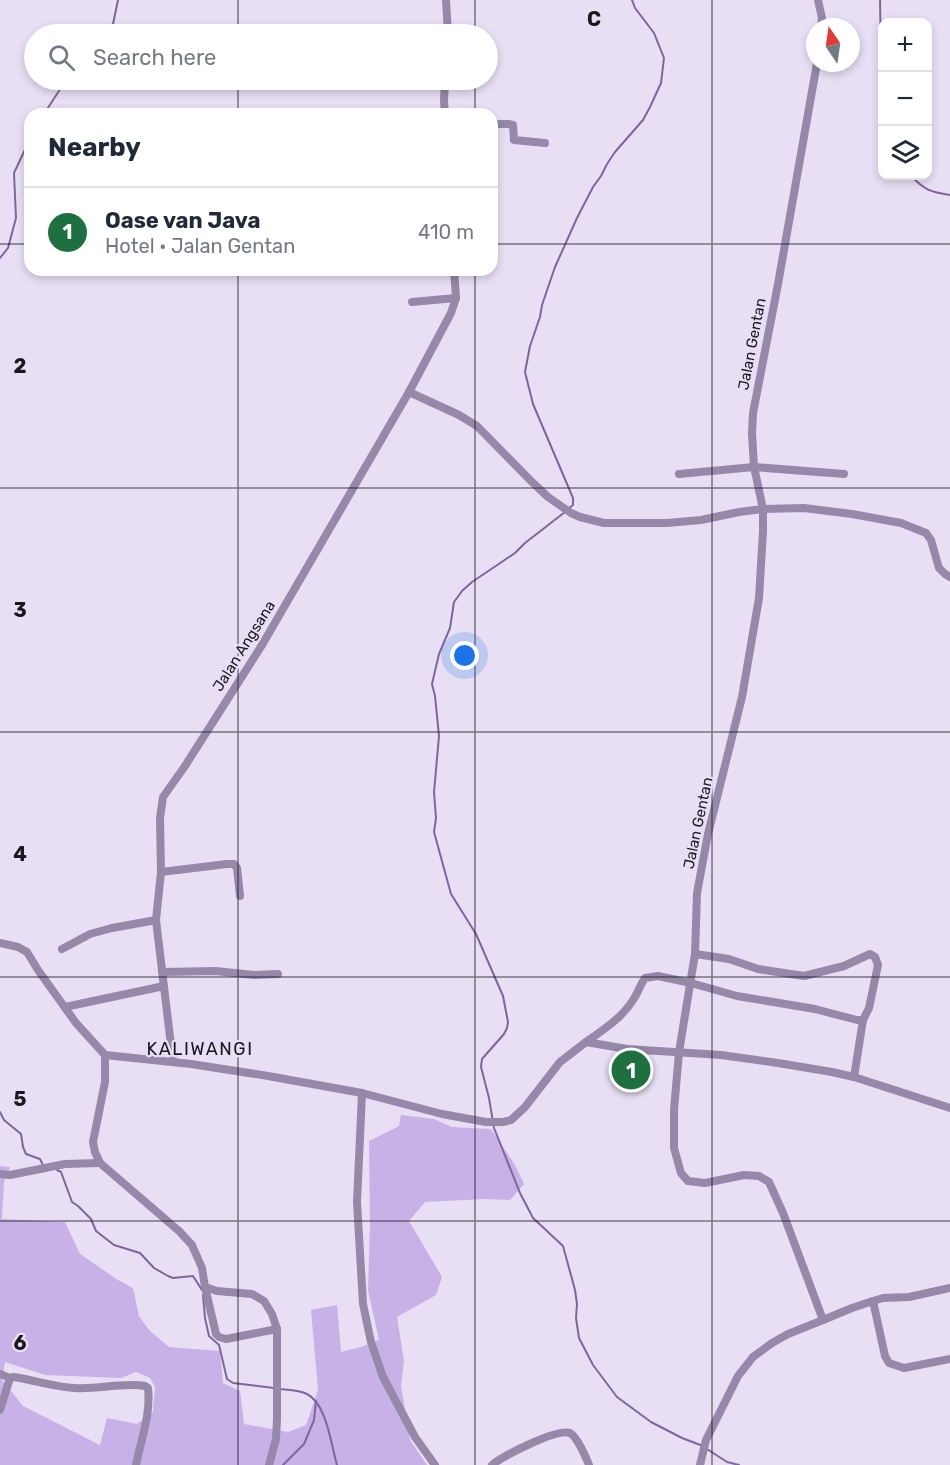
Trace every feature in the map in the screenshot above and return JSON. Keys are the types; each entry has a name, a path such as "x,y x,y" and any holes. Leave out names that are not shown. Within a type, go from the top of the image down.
{"street":[{"path":"446,0 447,24"},
{"path":"818,0 822,18"},
{"name":"Jalan Gentan","path":"815,72 753,413 754,467 763,509 759,598 742,698 708,834 697,893 695,954 679,1052 674,1110 674,1148 681,1173 688,1181 705,1183 744,1175 759,1176 769,1182 823,1320"},
{"path":"445,90 445,108"},
{"path":"498,124 513,125 514,140 545,143"},
{"name":"Jalan Angsana","path":"173,1062 156,920 161,872 160,818 163,797 262,645 408,392 451,313 456,298 454,276"},
{"path":"412,302 456,298"},
{"path":"408,392 459,415 477,426 531,481 567,511 604,523 667,523 701,520 763,509 804,508 901,522 926,533 931,540 939,568 950,577"},
{"path":"680,474 754,467 844,474"},
{"path":"161,872 234,864 237,868 240,896"},
{"path":"62,949 90,934 156,920"},
{"path":"0,943 18,947 27,952 85,1034 105,1055 268,1076 362,1093 442,1114 486,1122 511,1120 531,1100 560,1062 622,1015 645,978 652,976 691,983 737,996 815,1009 863,1020"},
{"path":"695,954 729,959 758,969 804,976 844,966 870,954 875,957 878,965 869,1008 863,1020 854,1077"},
{"path":"162,972 215,971 254,975 278,974"},
{"path":"65,1007 164,986"},
{"path":"586,1042 627,1049 721,1055 778,1063 854,1077 950,1108"},
{"path":"105,1055 105,1082 93,1142 100,1163 192,1245 202,1268 216,1334 219,1337 226,1339 277,1329"},
{"path":"362,1093 357,1202 363,1304 371,1342 383,1377 415,1437 435,1465"},
{"path":"0,1174 10,1175 65,1164 100,1163"},
{"path":"206,1287 217,1291 252,1294 264,1301 272,1314 277,1329 276,1438 269,1465"},
{"path":"700,1465 706,1440 738,1376 753,1357 772,1343 788,1334 873,1301 883,1298 909,1298 950,1288"},
{"path":"873,1301 885,1356 889,1363 904,1368 950,1359"},
{"path":"0,1374 10,1378 74,1388 129,1385 148,1388 149,1401 136,1465"},
{"path":"0,1410 10,1378"},
{"path":"492,1465 538,1441 562,1433 569,1433 575,1438 590,1465"}],"shaded area":[{"path":"401,1115 434,1119 452,1127 491,1129 515,1165 524,1184 510,1200 425,1202 409,1221 442,1277 436,1295 397,1317 404,1361 401,1386 410,1440 427,1465 0,1465 0,1166 10,1167 4,1182 2,1219 65,1222 80,1254 133,1288 139,1316 149,1330 169,1347 220,1351 223,1383 240,1391 244,1424 288,1432 306,1425 318,1390 311,1310 337,1305 341,1352 379,1340 368,1290 369,1141 399,1126","holes":["5,1362 45,1375 121,1378 136,1372 150,1378 155,1387 153,1412 137,1424 107,1418 100,1445 23,1406 2,1380"]}],"waterway":[{"path":"113,24 118,0"},
{"path":"569,508 573,505 573,498 533,404 525,372 542,305 555,267 577,218 615,152 643,120 661,83 664,58 654,33 635,8 632,0"},
{"path":"880,0 881,72"},
{"path":"48,108 60,90"},
{"path":"0,258 8,248 16,218 14,173 24,152"},
{"path":"916,180 928,190 950,195"},
{"path":"565,512 515,553 472,582 454,602 450,628 439,654 432,684 439,736 434,792 436,818 434,832 451,894 476,934 503,996 507,1028 482,1059 481,1067 494,1128 520,1193 533,1218 563,1246 575,1290 579,1338 593,1365 617,1397 651,1422 703,1446"},
{"path":"0,1112 4,1120 21,1134 26,1154 40,1159 43,1165"},
{"path":"57,1170 61,1172 72,1202 91,1219 96,1231 114,1245 140,1253 154,1268 168,1276 173,1278 193,1276 202,1290"},
{"path":"203,1295 209,1336 219,1345 227,1379 233,1383 274,1388"},
{"path":"279,1389 301,1392 314,1399 324,1416 337,1465"},
{"path":"283,1465 304,1444 314,1420 316,1401"},
{"path":"707,1449 727,1462 739,1465"}],"place":[{"name":"Oase van Java","path":"631,1070"}],"district":[{"name":"KALIWANGI","path":"200,1049"}]}
